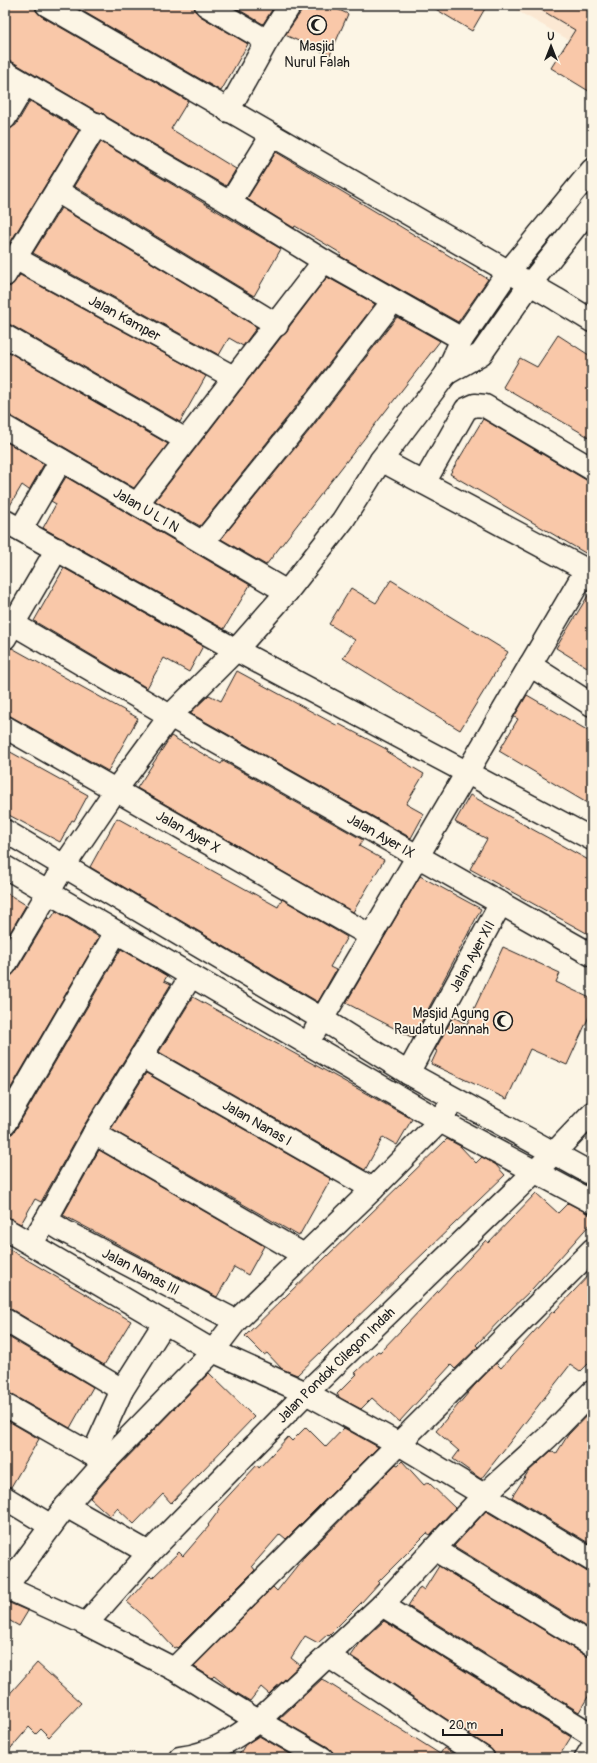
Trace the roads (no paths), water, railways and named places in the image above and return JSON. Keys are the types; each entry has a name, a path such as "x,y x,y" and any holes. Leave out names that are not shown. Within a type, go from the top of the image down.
{"street":[{"path":"48,5 228,111 592,321"},
{"path":"206,5 267,41"},
{"path":"228,111 267,41 290,5"},
{"path":"5,72 97,124 324,261 462,339"},
{"path":"5,118 25,84"},
{"path":"10,266 97,124"},
{"path":"230,203 272,135"},
{"path":"6,961 64,866 115,791 170,716 236,650 287,592 343,520 381,460 446,374 462,339 508,272 592,170"},
{"path":"57,191 277,325"},
{"path":"446,374 481,354 530,284 592,206"},
{"path":"137,504 277,325 324,261"},
{"name":"Jalan Kamper","path":"10,266 235,378"},
{"path":"203,542 303,418 393,301"},
{"path":"5,336 186,440"},
{"path":"424,483 466,409 475,404 485,406 592,469"},
{"name":"Jalan U L I N","path":"5,428 287,592"},
{"path":"61,460 13,525 236,650 592,839"},
{"path":"308,1044 530,665 589,572 381,460"},
{"path":"8,627 57,549"},
{"name":"Jalan Ayer IX","path":"8,627 170,716 592,956"},
{"path":"530,665 592,705"},
{"name":"Jalan Ayer X","path":"5,727 372,936"},
{"path":"5,831 322,1019 408,1073 592,1174"},
{"path":"5,867 440,1121 592,1202"},
{"name":"Jalan Ayer XII","path":"408,1073 501,903"},
{"path":"5,1124 116,932"},
{"path":"32,1243 94,1133 191,976"},
{"name":"Jalan Nanas I","path":"141,1056 373,1189"},
{"path":"322,1758 258,1721 174,1669 86,1624 6,1587 66,1506 99,1458 213,1350 236,1321 373,1189 440,1121 455,1099"},
{"name":"Jalan Pondok Cilegon Indah","path":"86,1624 149,1553 306,1393 554,1153 592,1113"},
{"path":"94,1133 304,1255"},
{"name":"Jalan Nanas III","path":"46,1220 64,1231 236,1321"},
{"path":"5,1229 32,1243 213,1350 306,1393 399,1444 485,1494 592,1560"},
{"path":"174,1669 592,1250"},
{"path":"5,1320 122,1390"},
{"path":"99,1458 122,1390 165,1322"},
{"path":"189,1758 217,1748 239,1736 258,1721 382,1605 485,1494 548,1437 592,1392"},
{"path":"5,1405 99,1458"},
{"path":"5,1498 51,1526"},
{"path":"66,1506 149,1553"},
{"path":"434,1549 592,1645"},
{"path":"382,1605 592,1735"},
{"path":"328,1656 483,1758"},
{"path":"586,1758 592,1748"}],"place":[{"name":"Masjid Nurul Falah","path":"317,25"},
{"name":"Masjid Agung Raudatul Jannah","path":"503,1021"}]}
